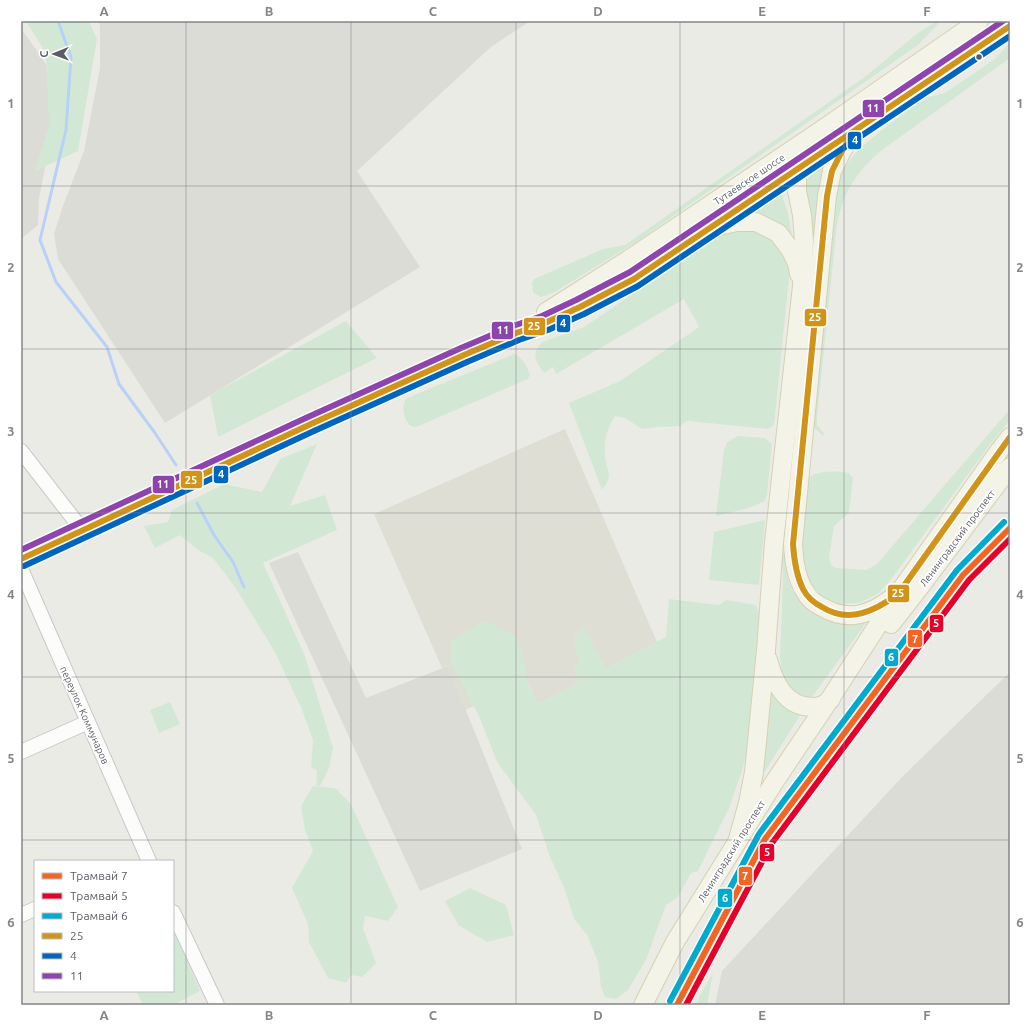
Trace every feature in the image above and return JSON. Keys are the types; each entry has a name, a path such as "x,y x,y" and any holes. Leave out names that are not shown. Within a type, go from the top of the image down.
{"main road":[{"name":"Тутаевское шоссе","path":"21,559 311,424 516,333 543,319 979,21"},
{"name":"Тутаевское шоссе","path":"543,319 580,307 634,279 1010,26"},
{"path":"738,838 748,803 754,772 766,650 774,542 802,286 804,241 802,215 797,191 797,169 802,156 810,143 823,129"},
{"path":"855,131 842,151 832,171 827,196 793,544 794,562 799,579 806,594 817,605 832,613 851,615 869,612 882,606 898,594"},
{"path":"711,228 736,222 756,222 778,232 790,249 796,263 802,286"},
{"name":"Ленинградский проспект","path":"643,1005 675,942 738,838 898,594 1010,437"},
{"path":"784,445 802,447"},
{"name":"Ленинградский проспект","path":"828,702 923,583 1010,467"},
{"path":"923,583 975,530 1010,487"},
{"path":"774,542 793,544"},
{"path":"766,650 771,672 778,687 787,699 796,704 809,707 818,706 828,702"}],"street":[{"path":"21,451 83,531"},
{"name":"переулок Коммунаров","path":"21,569 146,860"},
{"path":"21,752 88,722"},
{"path":"21,916 34,910"},
{"path":"174,914 212,1003"}],"shaded area":[{"path":"98,21 530,21 491,47 357,171 420,267 165,423 58,259 54,234 84,151 100,68 100,26"},
{"path":"21,28 61,86 39,198 38,225 21,239"},
{"path":"565,429 657,642 538,704 527,682 465,710 448,666 442,668 374,514"},
{"path":"298,552 366,698 448,666 522,849 420,891 269,563"},
{"path":"1010,672 1010,1005 715,1005 722,971 902,777"}],"green space":[{"path":"26,21 89,21 97,39 78,151 35,171 49,126 46,53"},
{"path":"936,22 938,24 918,45 638,241 553,293 541,297 533,293 532,283 534,279 603,249 625,245 866,76 919,32"},
{"path":"1008,45 1010,45 1010,58 882,150 870,160 860,172 847,192 837,224 817,418 817,425 824,433 823,436 813,427 833,200 840,177 846,165 859,149 882,130 924,98 945,93 995,59"},
{"path":"836,151 813,253 806,192 806,170"},
{"path":"782,187 783,199 788,213 792,235 778,223 740,215"},
{"path":"748,229 766,234 777,240 790,269 774,425 768,429 687,421 680,426 642,429 625,418 615,416 608,430 605,444 605,455 609,476 602,490 569,403 620,381 699,327 684,299 556,374 553,367 544,373 537,363 535,355 537,348 542,342 584,327 727,230"},
{"path":"346,321 377,358 218,437 210,395"},
{"path":"514,354 526,365 530,375 528,379 416,427 410,426 403,409 407,398"},
{"path":"1010,409 1010,420 994,439 892,578 878,594 859,603 840,604 824,597 813,587 805,572 801,550 807,478 822,472 833,472 849,473 853,478 849,513 834,526 829,558 831,565 836,568 866,570 877,564"},
{"path":"738,436 765,438 772,444 767,495 765,501 749,508 716,516 724,450 727,442"},
{"path":"317,444 290,506 325,495 337,530 263,563 305,656 333,748 329,768 320,786 316,786 317,771 311,767 313,740 302,710 275,652 235,587 213,558 198,550 180,535 155,548 144,526 168,522 172,510 224,484 262,492 280,459"},
{"path":"765,520 759,585 709,580 714,532"},
{"path":"782,553 785,555 791,588 799,600 811,611 832,622 839,623 851,623 869,619 812,697 802,697 792,693 782,674 780,657 783,578"},
{"path":"669,599 719,605 726,600 756,605 759,613 748,746 742,771 729,808 698,871 691,873 678,897 666,905 646,960 628,990 616,999 605,997 601,987 598,962 587,935 574,919 565,890 550,857 536,815 497,762 479,716 451,663 450,643 460,635 485,621 516,636 523,655 527,682 538,704 578,683 574,669 578,658 573,637 583,626 606,668 666,637"},
{"path":"768,688 781,705 789,710 801,714 760,779"},
{"path":"170,702 180,724 159,733 150,710"},
{"path":"313,786 335,788 351,804 398,907 388,921 365,916 363,928 376,963 362,977 351,975 346,983 328,978 309,942 308,924 292,888 313,851 305,830 301,806"},
{"path":"470,888 506,905 514,935 487,942 458,925 445,901"},
{"path":"174,930 200,991 173,1005 143,1005 136,992 174,992"},
{"path":"713,973 707,1005 697,1005 700,995"}],"waterway":[{"path":"58,21 71,57 66,130 40,240 56,282 107,347 119,384 155,433 176,465"},
{"path":"197,503 214,535 233,562 244,587"}],"tram line":[{"name":"6","path":"670,1001 759,834 957,570 1004,522"},
{"name":"7","path":"677,1005 765,839 963,575 1010,528"},
{"name":"5","path":"686,1005 772,843 969,580 1010,539"}],"transit line":[{"name":"11","path":"21,550 461,348 513,326 542,316 630,272 1003,21"},
{"name":"25","path":"21,559 311,424 464,355 516,333 545,323 634,279 1010,26"},
{"name":"4","path":"24,566 314,431 467,362 584,314 638,286 1010,36"},
{"name":"25","path":"854,132 832,171 827,196 793,544 797,573 807,595 816,604 832,612 842,615 852,615 880,606 898,594 1010,437"}]}
